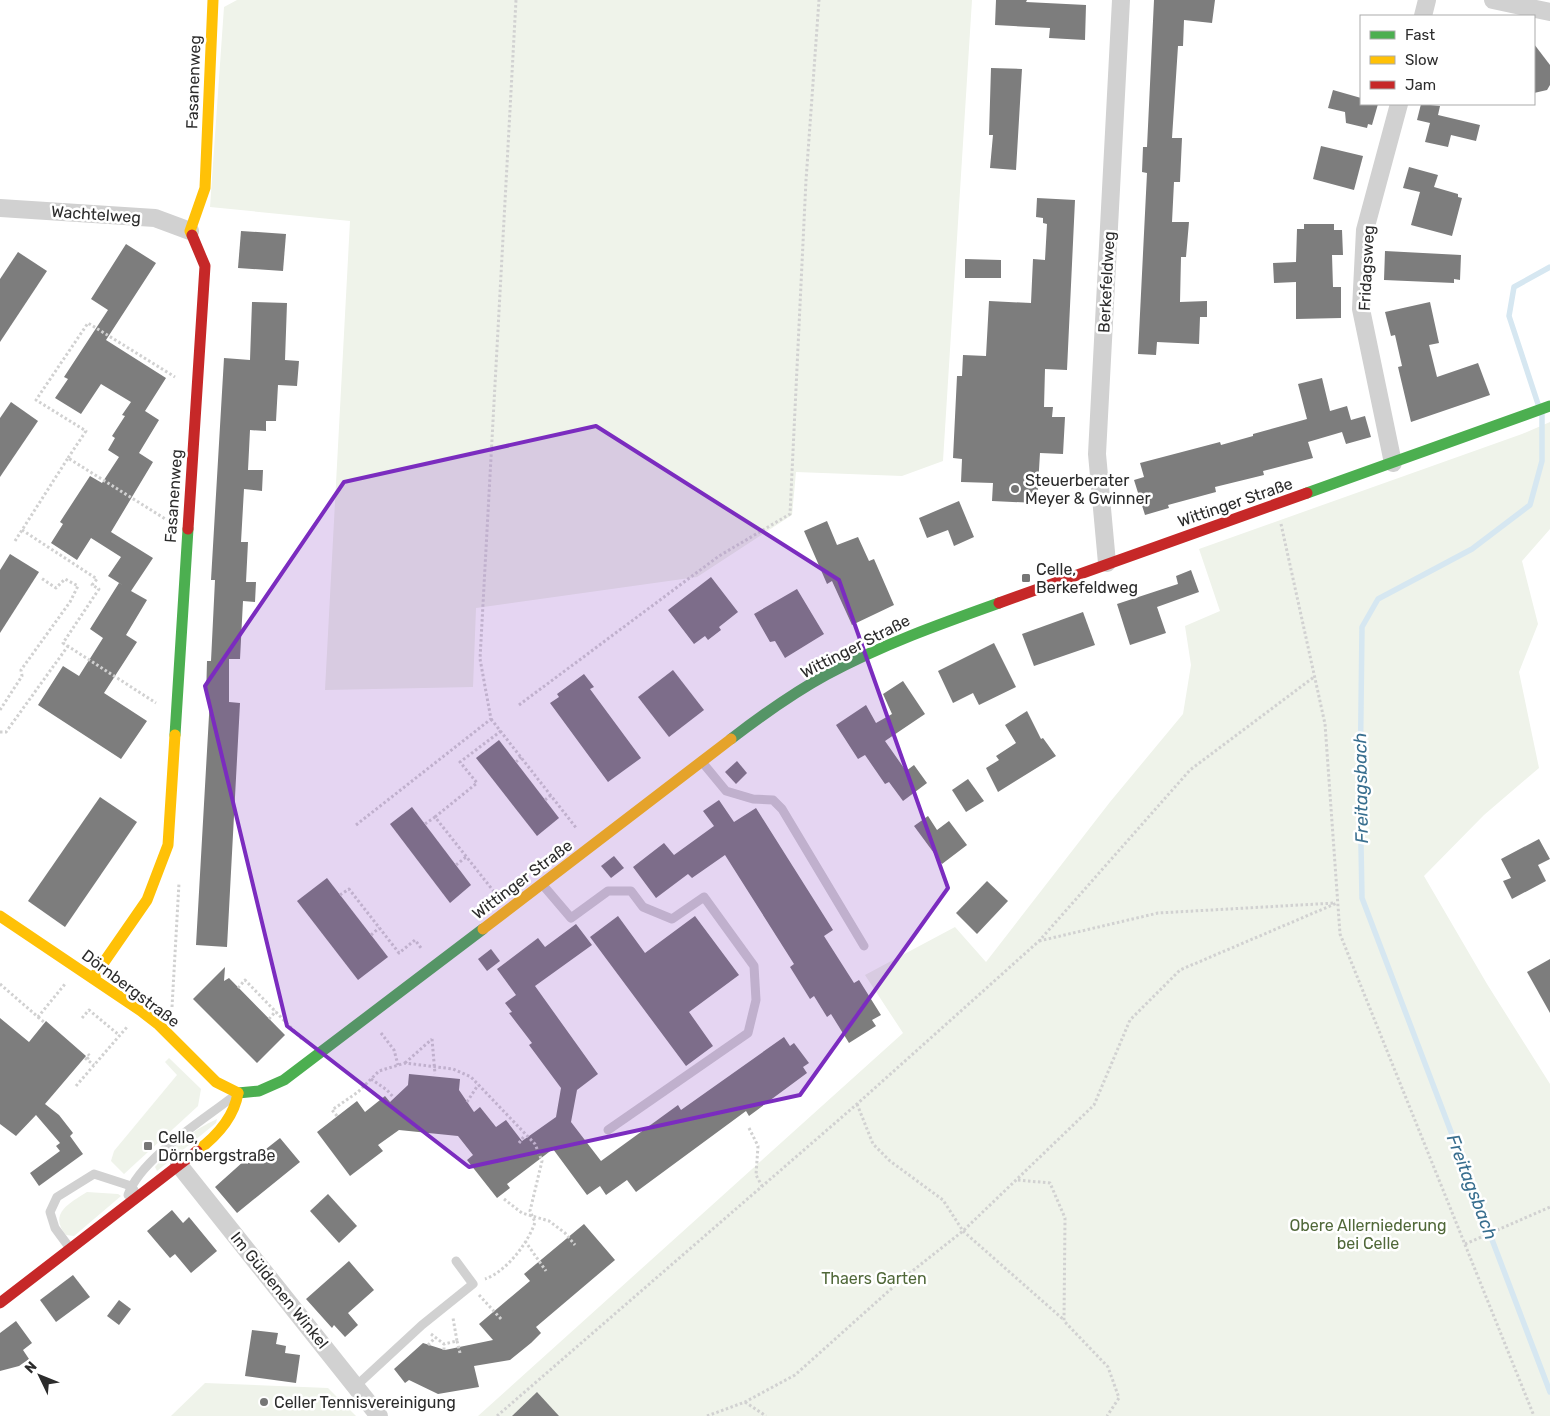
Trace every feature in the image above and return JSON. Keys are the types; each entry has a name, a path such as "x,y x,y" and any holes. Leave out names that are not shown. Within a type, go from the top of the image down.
{"main road":[{"name":"Fasanenweg","path":"93,978 147,900 168,845 205,266 190,231 205,188 213,0"},
{"name":"Wittinger Straße","path":"238,1093 259,1091 284,1080 762,716 825,675 906,636 1107,563 1278,505 1550,406"},
{"name":"Dörnbergstraße","path":"0,916 141,1011 159,1025 216,1082 238,1093"},
{"path":"0,1303 140,1197 220,1132 236,1107 238,1093"}],"street":[{"name":"Berkefeldweg","path":"1107,563 1097,454 1121,0"},
{"path":"1422,15 1427,0"},
{"path":"1493,0 1550,12"},
{"name":"Fridagsweg","path":"1393,463 1361,309 1365,230 1399,105"},
{"name":"Wachtelweg","path":"0,208 155,218 190,231"},
{"name":"Im Güldenen Winkel","path":"179,1165 380,1416"}],"lane":[{"path":"702,762 726,791 753,799 773,800 782,809 864,946"},
{"path":"542,884 571,918 608,891 631,891 644,907 672,919 704,897 754,966 756,1000 748,1033 608,1130"},
{"name":"Wittinger Straße","path":"124,1209 131,1186 163,1150 238,1093"},
{"path":"71,1249 55,1228 50,1212 57,1197 94,1174 131,1186 140,1197"},
{"path":"356,1386 422,1324 473,1284 456,1261"}],"path":[{"path":"516,0 480,659 491,719 592,847"},
{"path":"519,705 719,556 790,514 806,180 820,0"},
{"path":"15,541 86,431 36,400 88,323 196,392"},
{"path":"68,458 187,532"},
{"path":"1278,505 1290,572 1325,724 1340,934 1534,1416"},
{"path":"22,530 97,579 92,585 99,589 63,643 176,716"},
{"path":"0,710 22,676 21,670 70,602 78,586 65,579 56,588 41,578"},
{"path":"0,732 6,732 68,646"},
{"path":"497,1416 857,1104 1039,941 1190,770 1314,677"},
{"path":"356,825 491,719"},
{"path":"425,824 477,782 460,762 501,731"},
{"path":"516,762 522,757"},
{"path":"545,800 551,795"},
{"path":"435,817 509,909"},
{"path":"456,865 466,857"},
{"path":"159,1025 172,1009 179,875"},
{"path":"340,895 349,888 399,953 415,940 435,965"},
{"path":"1039,941 1158,912 1337,903"},
{"path":"708,1416 745,1402 795,1374 900,1280 963,1231 1018,1180 1094,1105 1130,1020 1180,970 1337,903"},
{"path":"371,935 379,928"},
{"path":"38,1017 79,969"},
{"path":"238,988 245,980 297,1033 315,1056"},
{"path":"0,984 44,1020"},
{"path":"82,1018 89,1010 119,1035"},
{"path":"76,1086 141,1011"},
{"path":"269,1019 276,1011"},
{"path":"366,1017 394,1050 398,1066"},
{"path":"337,1116 332,1110 358,1092 379,1071 405,1063 432,1039 436,1067 435,1074"},
{"path":"88,1054 90,1056 86,1058 94,1065"},
{"path":"405,1063 453,1069 471,1077 535,1144 542,1161 530,1211 535,1222 532,1233 504,1266 490,1278 473,1284 480,1297 502,1320"},
{"path":"371,1079 387,1090 394,1098"},
{"path":"467,1102 478,1084"},
{"path":"857,1104 873,1144 890,1161 943,1200 963,1231 1064,1321 1108,1367 1119,1398 1107,1416"},
{"path":"749,1128 758,1146 756,1175 762,1186"},
{"path":"519,1142 526,1134"},
{"path":"1018,1180 1050,1184 1065,1218 1064,1321"},
{"path":"504,1199 522,1213 532,1214 549,1221 565,1233 575,1245"},
{"path":"1465,1244 1502,1230 1550,1207"},
{"path":"525,1241 546,1271"},
{"path":"450,1302 460,1353"},
{"path":"422,1324 435,1338 444,1344 457,1341"},
{"path":"428,1345 435,1338"},
{"path":"444,1344 444,1350"},
{"path":"745,1402 766,1416"}],"highlighted area":[{"path":"596,426 839,580 948,888 800,1095 469,1167 287,1026 205,686 344,482"}],"green space":[{"path":"237,0 972,0 943,461 902,476 796,472 792,515 697,577 476,608 473,687 325,690 350,221 210,207 224,7"},
{"path":"1550,422 1550,529 1522,561 1538,624 1519,672 1539,768 1484,815 1424,876 1487,984 1550,1084 1550,1416 478,1416 903,1033 865,975 955,927 986,962 1110,802 1183,714 1191,665 1185,626 1220,611 1199,549 1522,434"},
{"path":"169,1058 201,1089 198,1106 124,1174 111,1161 114,1151 177,1075 165,1062"},
{"path":"217,1119 216,1123 157,1171 155,1167 176,1146 200,1128"},
{"path":"87,1192 118,1194 121,1196 74,1236 66,1235 59,1221 60,1215 63,1209"},
{"name":"Celler Tennisvereinigung","path":"205,1383 328,1388 356,1416 171,1416"}],"building":[{"path":"996,0 1027,0 1026,2 1086,5 1085,40 1049,38 1050,28 995,25"},
{"path":"1154,0 1215,0 1212,23 1184,20 1183,46 1178,46 1172,138 1182,138 1180,182 1174,182 1172,222 1189,222 1186,257 1181,257 1180,302 1207,301 1207,317 1200,317 1199,344 1157,342 1156,355 1138,354 1147,173 1142,172 1143,147 1147,147"},
{"path":"1535,45 1550,65 1550,85 1547,90 1535,93"},
{"path":"991,68 1022,69 1016,170 990,168 993,135 989,135"},
{"path":"1333,90 1360,98 1360,105 1378,105 1372,125 1368,124 1367,128 1346,123 1345,112 1328,108"},
{"path":"1421,105 1430,105 1440,106 1438,115 1480,125 1476,141 1451,135 1448,147 1425,142 1430,123 1417,120"},
{"path":"1321,146 1363,156 1354,190 1313,179"},
{"path":"1409,167 1438,175 1434,187 1458,194 1458,197 1462,198 1452,236 1411,225 1420,192 1403,188"},
{"path":"1037,198 1075,200 1067,370 1045,369 1044,407 1053,407 1052,417 1065,417 1063,454 1040,453 1037,503 992,501 993,483 961,482 962,459 953,458 957,376 962,376 963,355 986,356 989,301 1031,303 1033,259 1045,260 1047,224 1043,223 1043,218 1036,217"},
{"path":"1304,224 1334,224 1334,230 1342,230 1343,255 1332,255 1333,287 1341,287 1341,318 1296,319 1296,282 1274,283 1273,263 1296,262 1297,229 1304,229"},
{"path":"241,231 286,234 283,271 238,268"},
{"path":"126,244 156,263 106,340 166,378 145,411 159,420 139,453 153,462 111,532 153,558 131,591 147,600 126,635 137,642 104,693 147,721 121,759 38,705 63,666 79,676 103,638 90,629 119,583 124,586 108,576 121,557 91,538 77,560 51,543 63,524 60,522 90,476 102,483 119,457 108,450 115,438 112,436 125,416 122,415 131,402 101,384 81,414 55,398 68,379 64,377 108,310 91,299"},
{"path":"1385,251 1461,255 1460,280 1454,279 1454,283 1384,280"},
{"path":"18,252 47,271 0,342 0,279"},
{"path":"965,259 1001,260 1001,278 965,278"},
{"path":"252,302 287,303 285,360 299,361 297,386 278,385 276,421 266,421 266,431 250,430 248,470 263,470 262,491 244,489 241,542 248,542 246,582 256,582 255,602 243,601 240,659 229,659 229,702 240,703 227,947 196,945 210,698 206,698 207,661 211,661 215,580 211,580 224,358 250,360"},
{"path":"1430,302 1439,343 1429,345 1437,377 1478,363 1490,395 1411,422 1398,367 1402,366 1395,335 1391,336 1385,312"},
{"path":"1322,378 1330,411 1347,406 1351,420 1365,416 1371,437 1346,444 1342,432 1308,442 1313,458 1263,471 1264,475 1215,487 1216,492 1168,505 1169,508 1145,515 1134,480 1144,477 1140,463 1220,442 1221,445 1307,419 1298,384"},
{"path":"11,402 38,421 0,477 0,418"},
{"path":"959,501 974,537 954,546 948,530 927,538 919,518"},
{"path":"827,521 837,545 858,537 869,561 874,559 894,605 852,625 832,581 827,584 804,531"},
{"path":"10,554 39,572 0,633 0,570"},
{"path":"1191,570 1199,592 1157,607 1166,633 1130,645 1117,604 1178,584 1176,576"},
{"path":"711,577 738,612 719,627 721,630 708,640 705,636 694,644 668,610"},
{"path":"797,589 824,634 785,658 775,641 770,642 754,614"},
{"path":"1083,612 1095,645 1034,666 1022,634"},
{"path":"994,643 1016,687 979,705 973,693 953,703 938,671"},
{"path":"673,670 704,710 669,737 638,697"},
{"path":"584,674 594,687 590,689 641,758 608,782 550,703 559,697 557,694"},
{"path":"903,681 925,714 885,741 906,771 914,765 927,783 903,801 889,782 885,784 865,755 858,759 836,725 866,705 876,723 892,714 883,694"},
{"path":"1027,711 1041,739 1043,738 1056,756 998,792 986,768 999,760 996,756 1016,743 1005,725"},
{"path":"499,740 559,818 537,836 476,758"},
{"path":"737,761 747,773 736,784 725,772"},
{"path":"968,779 984,801 966,812 952,790"},
{"path":"100,797 137,822 65,927 28,901"},
{"path":"719,800 734,822 756,808 833,930 824,936 854,983 859,980 881,1015 872,1020 876,1026 849,1043 831,1014 827,1017 814,996 810,999 790,967 794,964 725,855 692,878 688,874 656,898 633,867 664,843 674,855 714,826 703,811"},
{"path":"412,807 471,885 450,903 390,824"},
{"path":"928,816 937,830 949,821 967,845 942,864 914,826"},
{"path":"1539,839 1550,859 1538,865 1546,881 1512,899 1503,881 1511,878 1501,859"},
{"path":"614,856 624,868 611,878 601,866"},
{"path":"327,878 388,957 358,980 297,901"},
{"path":"987,881 1008,901 977,934 956,913"},
{"path":"618,916 645,953 695,916 739,975 689,1012 713,1046 686,1066 590,937"},
{"path":"576,924 592,945 535,986 598,1074 577,1090 571,1122 601,1161 678,1105 681,1110 784,1037 790,1046 794,1043 809,1063 803,1067 807,1073 749,1116 746,1111 636,1192 627,1180 606,1195 600,1186 587,1195 553,1149 507,1184 510,1188 497,1198 467,1160 473,1155 458,1136 399,1130 378,1145 383,1151 350,1176 317,1132 357,1101 365,1112 385,1096 390,1102 408,1085 409,1074 460,1079 459,1090 474,1112 480,1107 496,1127 506,1120 522,1141 556,1117 561,1088 529,1045 532,1043 509,1013 512,1012 505,1003 516,995 497,969 538,938 545,947"},
{"path":"491,949 500,961 487,971 478,959"},
{"path":"1550,959 1550,1013 1527,972"},
{"path":"225,967 224,981 229,978 285,1035 257,1063 193,999"},
{"path":"0,1018 29,1042 46,1021 86,1056 45,1104 59,1115 73,1133 70,1136 83,1154 39,1186 30,1173 60,1151 56,1146 60,1143 36,1115 16,1136 0,1124"},
{"path":"280,1138 300,1162 237,1213 215,1187 244,1161 247,1164"},
{"path":"328,1194 357,1226 339,1243 310,1211"},
{"path":"172,1210 183,1223 189,1217 217,1251 191,1273 175,1254 170,1258 147,1231"},
{"path":"584,1224 615,1260 536,1327 541,1333 531,1343 510,1360 474,1366 479,1387 438,1394 409,1380 405,1383 394,1369 423,1343 445,1350 493,1340 479,1324 530,1281 524,1274"},
{"path":"349,1261 374,1290 348,1313 358,1325 345,1337 334,1325 332,1328 306,1299"},
{"path":"73,1275 90,1297 56,1322 40,1300"},
{"path":"119,1300 131,1309 119,1325 107,1316"},
{"path":"16,1321 32,1343 23,1350 29,1359 19,1366 0,1371 0,1333"},
{"path":"252,1330 278,1333 276,1344 286,1346 285,1353 300,1355 296,1383 245,1376"},
{"path":"537,1392 559,1416 512,1416"}],"waterway":[{"name":"Freitagsbach","path":"1538,404 1509,316 1514,287 1550,267"},
{"name":"Freitagsbach","path":"1542,415 1542,461 1530,505 1472,549 1378,599 1362,627 1360,792 1362,898 1550,1392"}],"traffic: fast":[{"path":"1307,493 1550,406"},
{"path":"175,735 188,529"},
{"path":"731,739 789,697 847,664 911,636 999,603"},
{"path":"238,1093 259,1091 284,1080 483,929"}],"traffic: slow":[{"path":"192,235 190,231 205,188 213,0"},
{"path":"93,978 147,900 168,845 175,735"},
{"path":"483,929 731,739"},
{"path":"0,916 141,1011 159,1025 216,1082 238,1093"},
{"path":"197,1151 224,1126 233,1110 238,1093"}],"traffic: jam":[{"path":"188,529 205,266 192,235"},
{"path":"999,603 1307,493"},
{"path":"0,1303 197,1151"}],"place":[{"name":"Steuerberater Meyer & Gwinner","path":"1015,489"},
{"name":"Celle, Berkefeldweg","path":"1026,578"},
{"name":"Celle, Dörnbergstraße","path":"148,1146"},
{"name":"Celler Tennisvereinigung","path":"264,1402"}],"park label":[{"name":"Obere Allerniederung bei Celle","path":"1368,1234"},
{"name":"Thaers Garten","path":"874,1278"}]}
